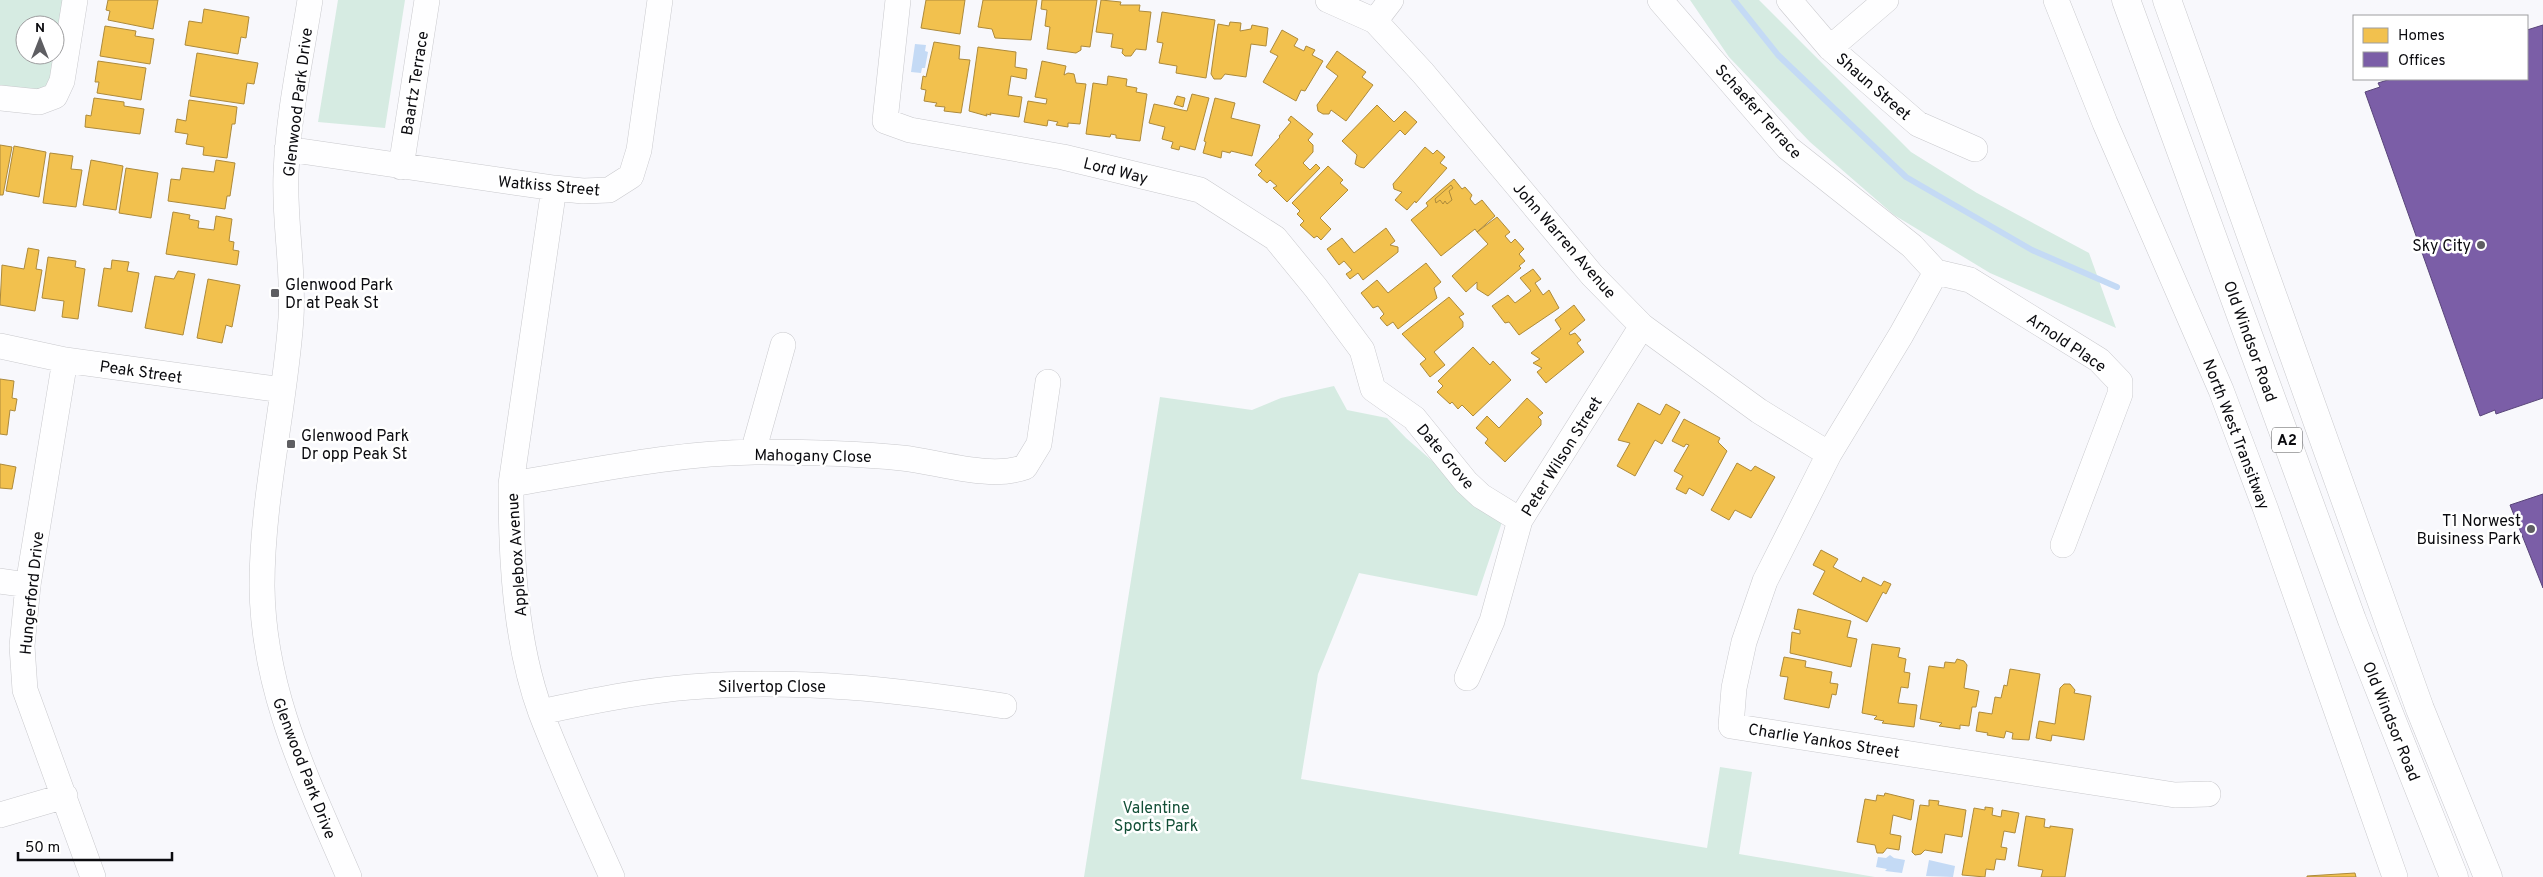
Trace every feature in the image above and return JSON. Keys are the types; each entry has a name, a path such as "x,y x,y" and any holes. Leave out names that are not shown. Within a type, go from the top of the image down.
{"highway":[{"name":"Old Windsor Road","path":"2126,0 2352,620 2454,877"},
{"name":"Old Windsor Road","path":"2167,0 2420,709 2488,877"},
{"path":"2450,783 2495,877"},
{"path":"2428,812 2442,877"}],"street":[{"path":"0,98 39,102 55,96 62,81 75,0"},
{"name":"Glenwood Park Drive","path":"310,0 287,149 286,193 293,287 283,390 264,537 262,586 266,640 281,713 349,877"},
{"name":"Baartz Terrace","path":"401,167 427,0"},
{"name":"Watkiss Street","path":"287,149 554,188 609,190 631,176 639,150 660,0"},
{"name":"Lord Way","path":"898,0 886,121 910,130 1063,157 1200,190 1275,238 1316,288 1362,350 1373,390"},
{"name":"John Warren Avenue","path":"1328,0 1375,21 1423,73 1592,275 1642,326 1759,411 1828,454"},
{"path":"1375,21 1391,0"},
{"name":"Schaefer Terrace","path":"1660,0 1788,148 1912,246 1936,272"},
{"name":"Shaun Street","path":"1789,0 1830,48 1918,124 1975,149"},
{"path":"1830,48 1886,0"},
{"name":"North West Transitway","path":"2056,0 2109,132 2221,390 2266,510 2395,877"},
{"name":"Applebox Avenue","path":"554,188 512,484 512,527 522,641 541,712 612,877"},
{"name":"Charlie Yankos Street","path":"1936,272 1901,335 1828,454 1762,590 1744,642 1734,688 1731,726 2175,795 2208,794"},
{"name":"Arnold Place","path":"1936,272 1970,280 2098,360 2120,382 2120,394 2063,545"},
{"name":"Peter Wilson Street","path":"1467,678 1492,621 1520,520 1642,326"},
{"path":"753,452 783,345"},
{"name":"Peak Street","path":"0,346 65,360 283,390"},
{"name":"Hungerford Drive","path":"65,360 28,585 22,646 25,690 93,877"},
{"name":"Mahogany Close","path":"512,484 642,462 753,452 847,454 903,458 996,472 1012,472 1025,467 1039,444 1048,382"},
{"name":"Date Grove","path":"1373,390 1414,418 1466,482 1481,496 1520,520"},
{"path":"0,581 28,585"},
{"name":"Silvertop Close","path":"541,712 622,695 691,687 742,685 844,686 930,694 1004,706"},
{"path":"0,815 65,796"}],"green space":[{"path":"0,0 75,0 65,48 65,15 15,15 15,65 61,65 55,96 0,98"},
{"path":"338,0 405,0 385,128 318,122"},
{"path":"1690,0 1759,0 1911,152 1977,193 2089,253 2116,328 1990,273 1894,215 1810,142 1729,57"},
{"name":"Valentine Sports Park","path":"1334,386 1347,410 1387,418 1406,438 1502,522 1477,596 1359,573 1318,674 1301,779 1707,848 1720,767 1752,772 1739,854 1875,877 1084,877 1160,397 1252,410 1281,398"}],"water":[{"path":"915,44 926,45 925,51 928,52 925,68 922,68 921,73 911,72"},
{"path":"1890,855 1894,858 1905,860 1902,873 1885,871 1887,869 1876,867 1878,857 1886,858"},
{"path":"1929,860 1955,866 1953,877 1926,876"}],"building: Homes":[{"path":"108,0 158,0 153,29 108,20 110,11 106,10"},
{"path":"926,0 965,0 960,34 921,28"},
{"path":"983,0 1037,0 1031,40 995,38 992,29 978,27"},
{"path":"1042,0 1097,0 1090,47 1081,46 1081,50 1076,53 1047,49 1050,27 1045,26 1047,10 1041,9"},
{"path":"1101,0 1121,2 1120,5 1140,5 1139,11 1151,12 1146,50 1136,49 1131,56 1125,56 1122,53 1123,49 1111,47 1113,34 1096,32"},
{"path":"204,9 249,17 246,38 241,37 238,54 185,45 189,21 202,23"},
{"path":"1162,12 1215,20 1206,78 1176,73 1177,66 1159,63 1163,43 1157,42"},
{"path":"1230,22 1241,23 1240,31 1251,29 1252,25 1268,28 1266,46 1251,44 1246,77 1225,74 1221,79 1214,79 1211,74 1218,24 1229,26"},
{"path":"105,26 136,31 135,36 154,39 150,64 100,56"},
{"path":"1282,30 1298,39 1294,46 1304,51 1306,46 1315,50 1312,55 1323,61 1305,91 1301,90 1296,101 1263,82 1278,56 1270,52"},
{"path":"934,42 960,46 959,59 970,60 961,113 944,111 945,107 935,106 937,103 924,101 926,90 921,89 923,76 926,77"},
{"path":"978,47 1016,52 1015,67 1027,69 1026,79 1011,76 1008,95 1022,97 1019,117 990,113 991,115 986,114 987,116 969,111"},
{"path":"1337,51 1366,72 1362,77 1373,85 1346,121 1331,110 1329,114 1323,114 1318,111 1317,105 1338,76 1326,67"},
{"path":"197,53 258,63 254,84 247,83 244,104 190,96"},
{"path":"98,61 146,68 141,100 97,93 99,82 95,82"},
{"path":"1042,61 1066,66 1064,75 1068,73 1074,74 1076,83 1086,84 1080,124 1068,123 1068,127 1056,125 1058,122 1048,120 1047,126 1024,122 1028,101 1046,104 1047,99 1035,97"},
{"path":"1108,76 1127,79 1126,86 1137,88 1136,92 1147,94 1140,141 1116,138 1116,135 1111,134 1110,137 1086,134 1093,83 1107,85"},
{"path":"1192,94 1209,98 1195,150 1180,146 1179,150 1171,148 1173,142 1162,139 1165,127 1149,123 1154,104 1187,111"},
{"path":"1177,96 1185,98 1183,107 1174,104"},
{"path":"94,98 124,102 124,106 144,109 140,134 85,127 86,115 91,116"},
{"path":"1215,98 1235,103 1231,118 1260,125 1252,156 1222,151 1221,158 1203,153 1206,142 1204,141"},
{"path":"189,100 237,107 235,124 232,124 227,158 203,155 204,147 186,144 188,134 175,132 177,119 186,121"},
{"path":"1377,105 1394,122 1405,111 1417,122 1405,135 1400,130 1364,168 1355,164 1357,155 1342,141"},
{"path":"1291,116 1313,134 1308,140 1313,145 1313,152 1303,163 1310,170 1316,164 1320,168 1287,202 1273,188 1277,186 1270,180 1267,183 1258,175 1262,171 1255,165 1280,137 1291,122 1288,120"},
{"path":"0,145 12,147 3,195 0,195"},
{"path":"14,146 46,152 39,197 6,191"},
{"path":"1425,147 1433,154 1437,150 1445,157 1440,163 1447,168 1416,203 1415,201 1407,210 1395,200 1402,192 1394,189 1393,184"},
{"path":"50,153 73,156 71,169 82,170 76,207 43,203"},
{"path":"91,160 123,166 116,210 83,205"},
{"path":"216,160 235,163 230,196 227,196 225,209 168,201 171,179 180,180 182,168 214,172"},
{"path":"1328,166 1343,180 1340,183 1348,190 1320,218 1331,229 1321,240 1317,236 1314,238 1300,225 1304,221 1297,214 1300,211 1292,203"},
{"path":"126,168 158,173 151,218 119,213"},
{"path":"1454,179 1462,189 1465,187 1472,195 1470,199 1475,205 1482,200 1495,216 1477,232 1475,229 1441,256 1411,220 1428,206 1426,203"},
{"path":"1451,185 1453,188 1449,191 1452,200 1447,204 1445,201 1443,204 1440,200 1436,203 1435,199"},
{"path":"173,212 190,215 189,219 199,221 198,228 214,230 216,216 232,219 229,241 234,242 233,250 239,251 237,265 166,254"},
{"path":"1497,217 1510,232 1505,236 1511,243 1515,239 1524,249 1519,254 1525,261 1519,266 1521,268 1488,296 1477,289 1477,282 1466,292 1452,276 1488,244 1477,232"},
{"path":"1386,228 1395,241 1390,245 1398,247 1398,252 1363,280 1358,273 1350,279 1346,274 1352,270 1344,261 1339,265 1327,249 1342,238 1354,253"},
{"path":"28,248 39,250 36,269 42,270 35,311 0,305 2,265 24,269"},
{"path":"48,257 76,261 75,267 85,269 78,319 62,317 64,301 42,298"},
{"path":"112,260 129,262 127,271 139,273 132,312 98,306 104,268 111,269"},
{"path":"1426,263 1441,282 1434,288 1437,298 1398,329 1393,322 1387,326 1380,318 1384,314 1378,306 1373,308 1361,293 1377,280 1388,293"},
{"path":"1533,269 1541,279 1535,283 1543,295 1549,290 1559,308 1519,335 1509,322 1505,323 1492,306 1508,295 1515,303 1531,291 1520,278"},
{"path":"178,271 195,274 183,335 145,328 155,276 174,279"},
{"path":"208,279 240,285 232,327 226,325 222,343 197,338"},
{"path":"1449,297 1464,314 1459,317 1463,322 1463,327 1434,352 1445,365 1430,377 1420,364 1426,359 1402,334"},
{"path":"1574,305 1585,320 1569,333 1570,335 1575,333 1581,340 1577,343 1584,352 1546,383 1537,372 1542,368 1533,363 1540,359 1531,353 1561,329 1555,320"},
{"path":"1473,347 1490,365 1493,361 1511,380 1473,416 1462,405 1458,409 1452,402 1450,404 1437,392 1443,386 1438,381"},
{"path":"0,379 14,381 12,398 17,399 15,411 10,410 7,435 0,434"},
{"path":"1527,398 1543,413 1538,417 1541,420 1541,425 1505,462 1485,443 1488,439 1476,428 1487,416 1499,428"},
{"path":"1638,403 1660,415 1666,404 1680,412 1662,444 1655,440 1635,476 1617,466 1630,443 1618,440"},
{"path":"1684,419 1720,438 1718,442 1727,451 1703,496 1689,488 1686,494 1676,489 1683,476 1674,471 1689,445 1686,444 1684,447 1672,441"},
{"path":"1737,463 1751,471 1755,466 1775,477 1751,518 1735,510 1729,520 1711,510"},
{"path":"0,464 16,467 12,489 0,488"},
{"path":"1821,550 1838,559 1833,567 1861,582 1863,577 1881,586 1884,581 1891,584 1886,594 1883,592 1867,622 1813,594 1825,571 1813,565"},
{"path":"1798,609 1851,621 1847,637 1857,639 1851,667 1790,653 1792,632 1800,634 1800,630 1794,629"},
{"path":"1872,644 1900,648 1898,657 1906,659 1904,672 1910,673 1908,688 1901,687 1898,703 1917,705 1914,727 1882,723 1884,721 1874,719 1877,716 1862,713"},
{"path":"1784,657 1806,661 1805,667 1832,672 1830,683 1838,684 1836,695 1832,694 1829,708 1784,699 1788,677 1780,676"},
{"path":"1957,659 1964,661 1967,665 1964,688 1979,691 1976,707 1972,707 1969,726 1960,725 1960,729 1939,726 1942,723 1920,719 1929,666 1944,668 1945,662 1955,663"},
{"path":"2010,669 2040,674 2029,740 2012,739 2013,733 2006,731 2004,738 1976,731 1979,712 1992,714 1995,697 2001,698 2004,685 2007,686"},
{"path":"2064,684 2070,684 2075,690 2074,693 2091,696 2084,740 2052,735 2051,741 2036,738 2039,721 2055,724 2060,688"},
{"path":"1885,793 1914,800 1911,820 1893,815 1890,834 1901,836 1899,850 1887,848 1883,853 1877,853 1875,845 1857,842 1865,799 1876,801 1877,795 1884,796"},
{"path":"1929,800 1939,801 1938,805 1966,810 1962,837 1945,834 1942,853 1925,850 1921,854 1915,855 1912,852 1920,805 1929,806"},
{"path":"1985,807 1993,808 1992,815 2001,817 2002,810 2019,813 2015,833 2004,831 2001,847 2007,848 2005,860 1996,859 1994,870 1986,869 1985,877 1962,875 1974,808 1985,810"},
{"path":"2026,816 2045,819 2044,827 2073,829 2065,877 2041,877 2043,870 2018,866"},
{"path":"2355,873 2356,877 2307,877 2307,876"}],"building: Offices":[{"name":"Sky City","path":"2543,25 2543,398 2496,414 2495,410 2480,416 2365,92 2380,87 2378,83 2388,80 2528,80 2528,30"},
{"name":"T1 Norwest Buisiness Park","path":"2543,494 2543,588 2510,505"}],"waterway":[{"path":"1734,0 1778,55 1906,177 2032,250 2117,287"}],"place":[{"name":"Sky City","path":"2481,245"},
{"name":"Glenwood Park Dr at Peak St","path":"275,293"},
{"name":"Glenwood Park Dr opp Peak St","path":"291,444"},
{"name":"T1 Norwest Buisiness Park","path":"2531,529"}]}
